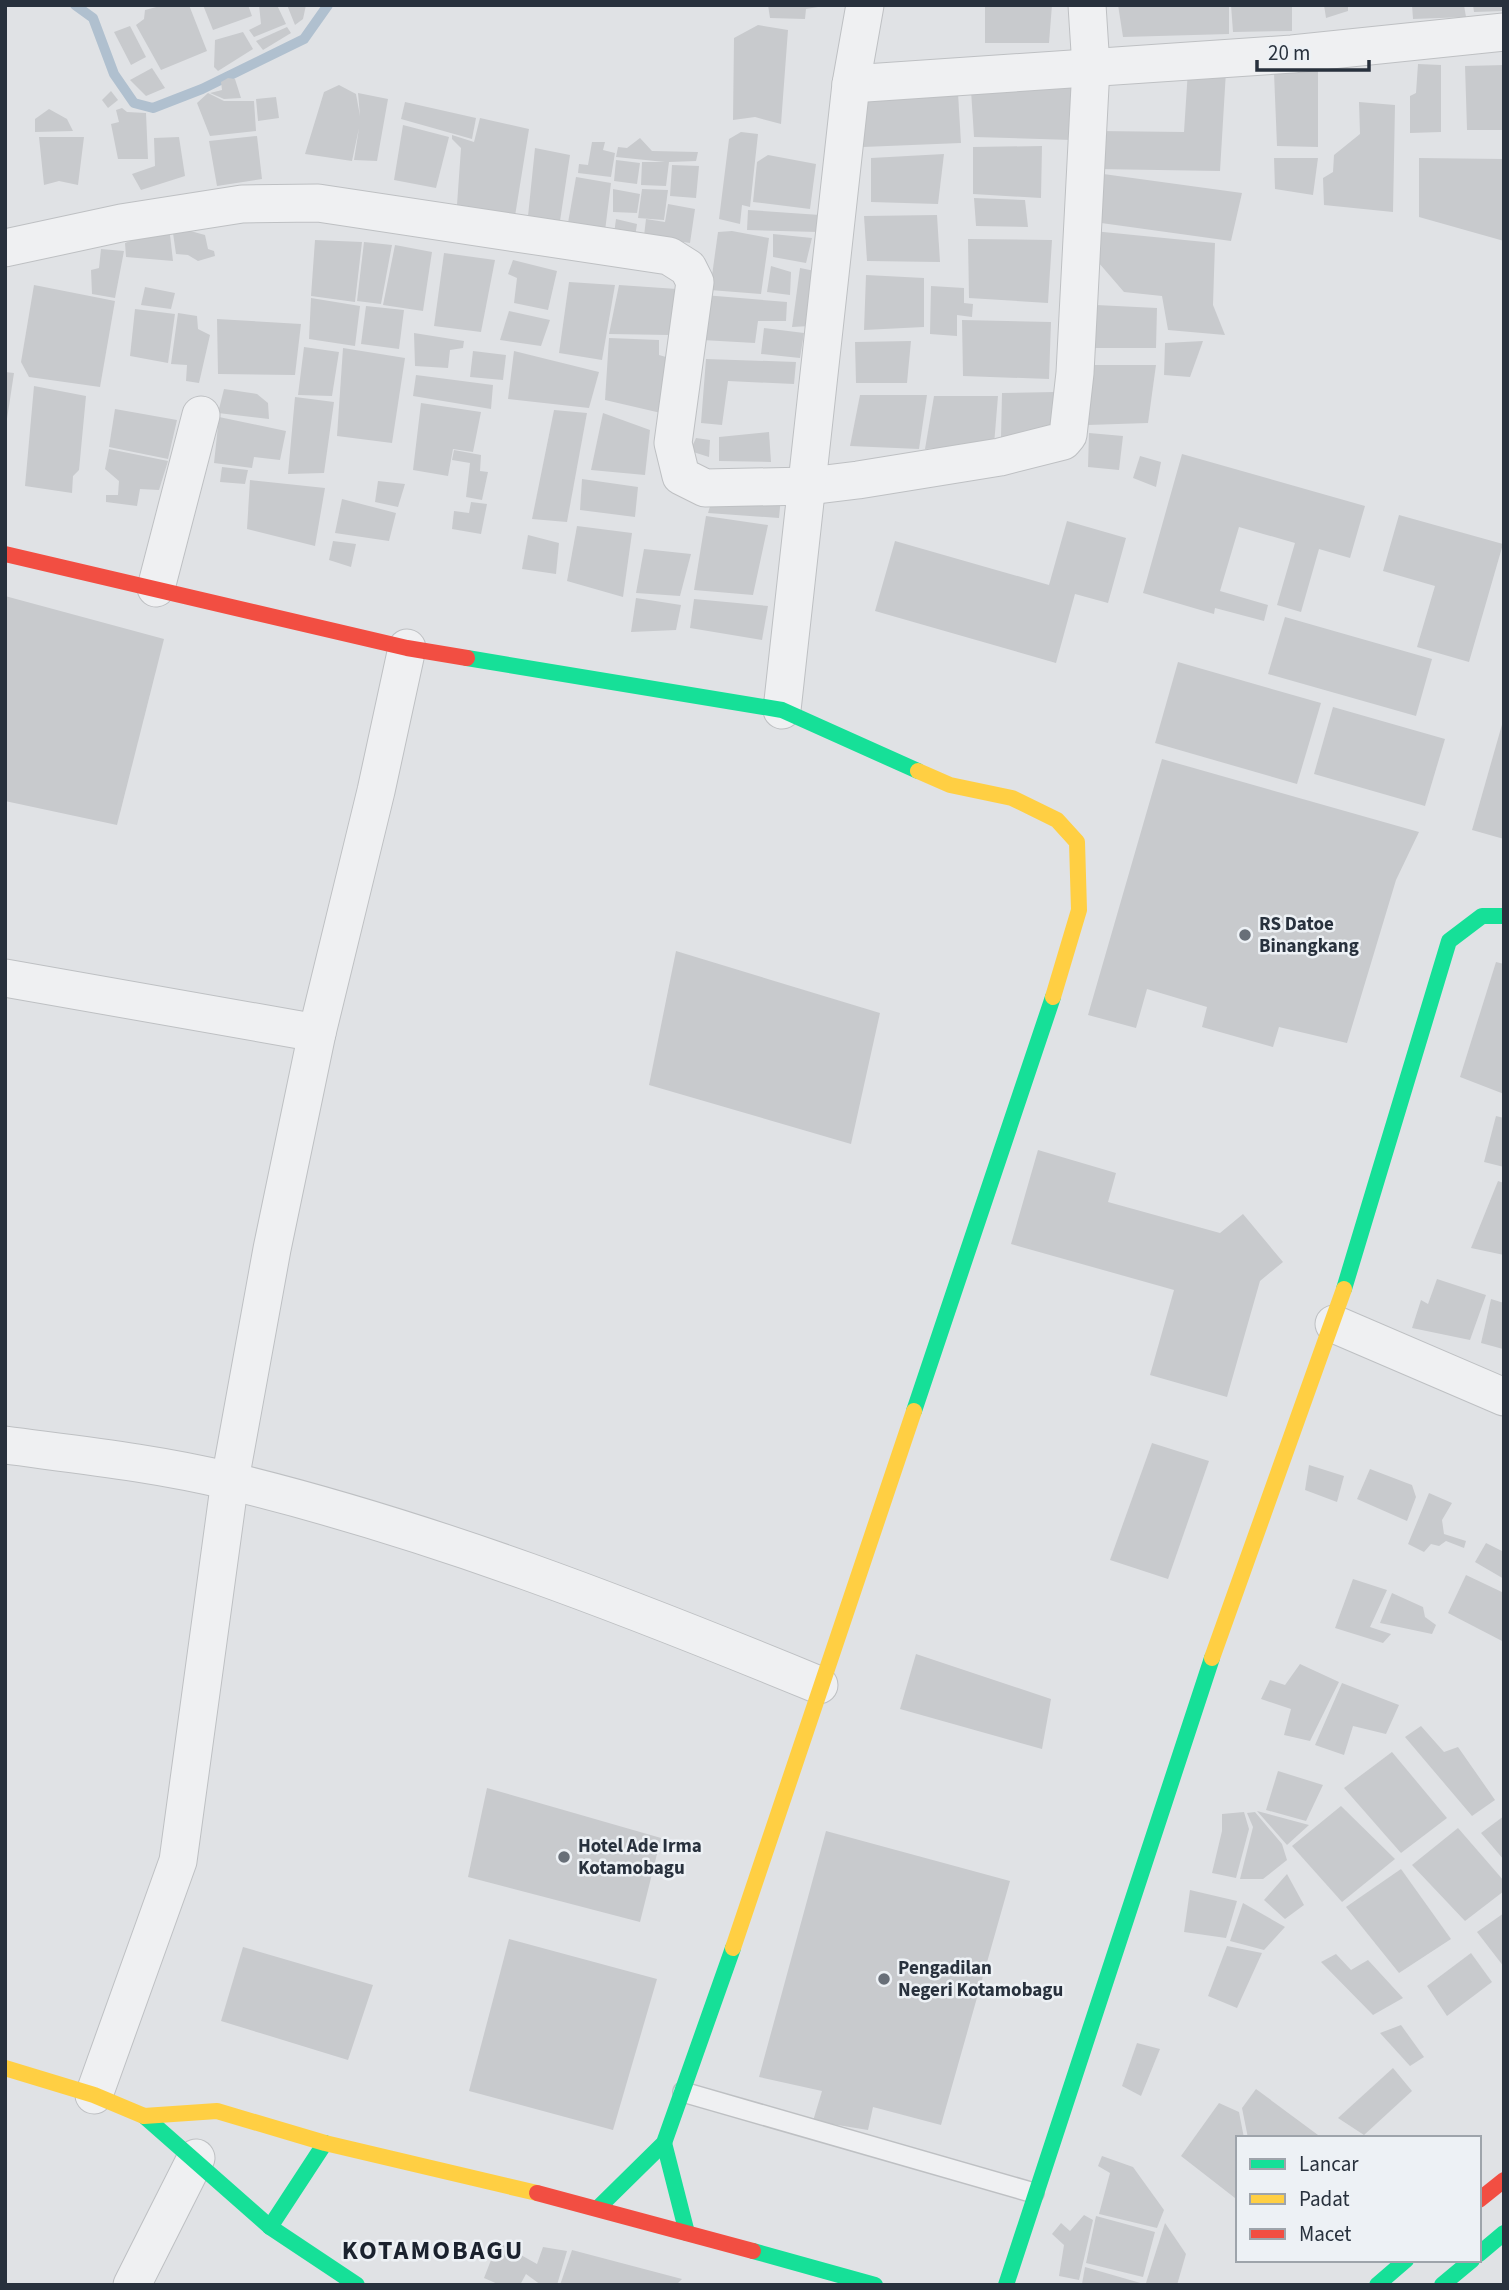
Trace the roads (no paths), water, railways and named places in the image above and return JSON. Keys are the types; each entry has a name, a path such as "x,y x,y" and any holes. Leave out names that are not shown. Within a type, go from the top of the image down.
{"main road":[{"path":"5,554 407,648 782,710 950,785 1012,798 1057,820 1077,842 1079,910 1061,974 819,1685 684,2092 664,2143 599,2207"},
{"path":"1006,2285 1215,1648 1335,1324 1449,942 1482,916 1504,916"},
{"path":"5,2068 94,2095 144,2116 196,2158 270,2227 357,2285"},
{"path":"144,2116 217,2111 325,2143 599,2207 875,2285"},
{"path":"270,2227 325,2143"},
{"path":"664,2143 687,2233"},
{"path":"1481,2198 1504,2180"},
{"path":"1481,2252 1504,2234"},
{"path":"1377,2285 1404,2262"},
{"path":"1442,2285 1470,2262"}],"street":[{"path":"782,710 852,84 865,5"},
{"path":"5,248 121,223 242,204 318,203 669,256 688,268 695,282 673,443 681,476 705,488 808,486 1000,457 1063,441 1068,435 1075,373 1091,67 1087,5"},
{"path":"852,84 1292,54 1504,32"},
{"path":"156,588 201,415"},
{"path":"94,2095 178,1861 230,1480 272,1249 317,1033 376,791 407,648"},
{"path":"5,978 317,1033"},
{"path":"1335,1324 1504,1397"},
{"path":"5,1445 145,1464 230,1480 466,1549 675,1626 819,1685"},
{"path":"132,2285 196,2158"}],"lane":[{"path":"684,2092 1034,2193"}],"waterway":[{"path":"75,5 93,18 114,74 134,103 153,108 202,89 304,39 328,5"}],"place":[{"name":"RS Datoe Binangkang","path":"1245,935"},
{"name":"Hotel Ade Irma Kotamobagu","path":"564,1857"},
{"name":"Pengadilan Negeri Kotamobagu","path":"884,1979"}],"district":[{"name":"KOTAMOBAGU","path":"433,2250"}]}
